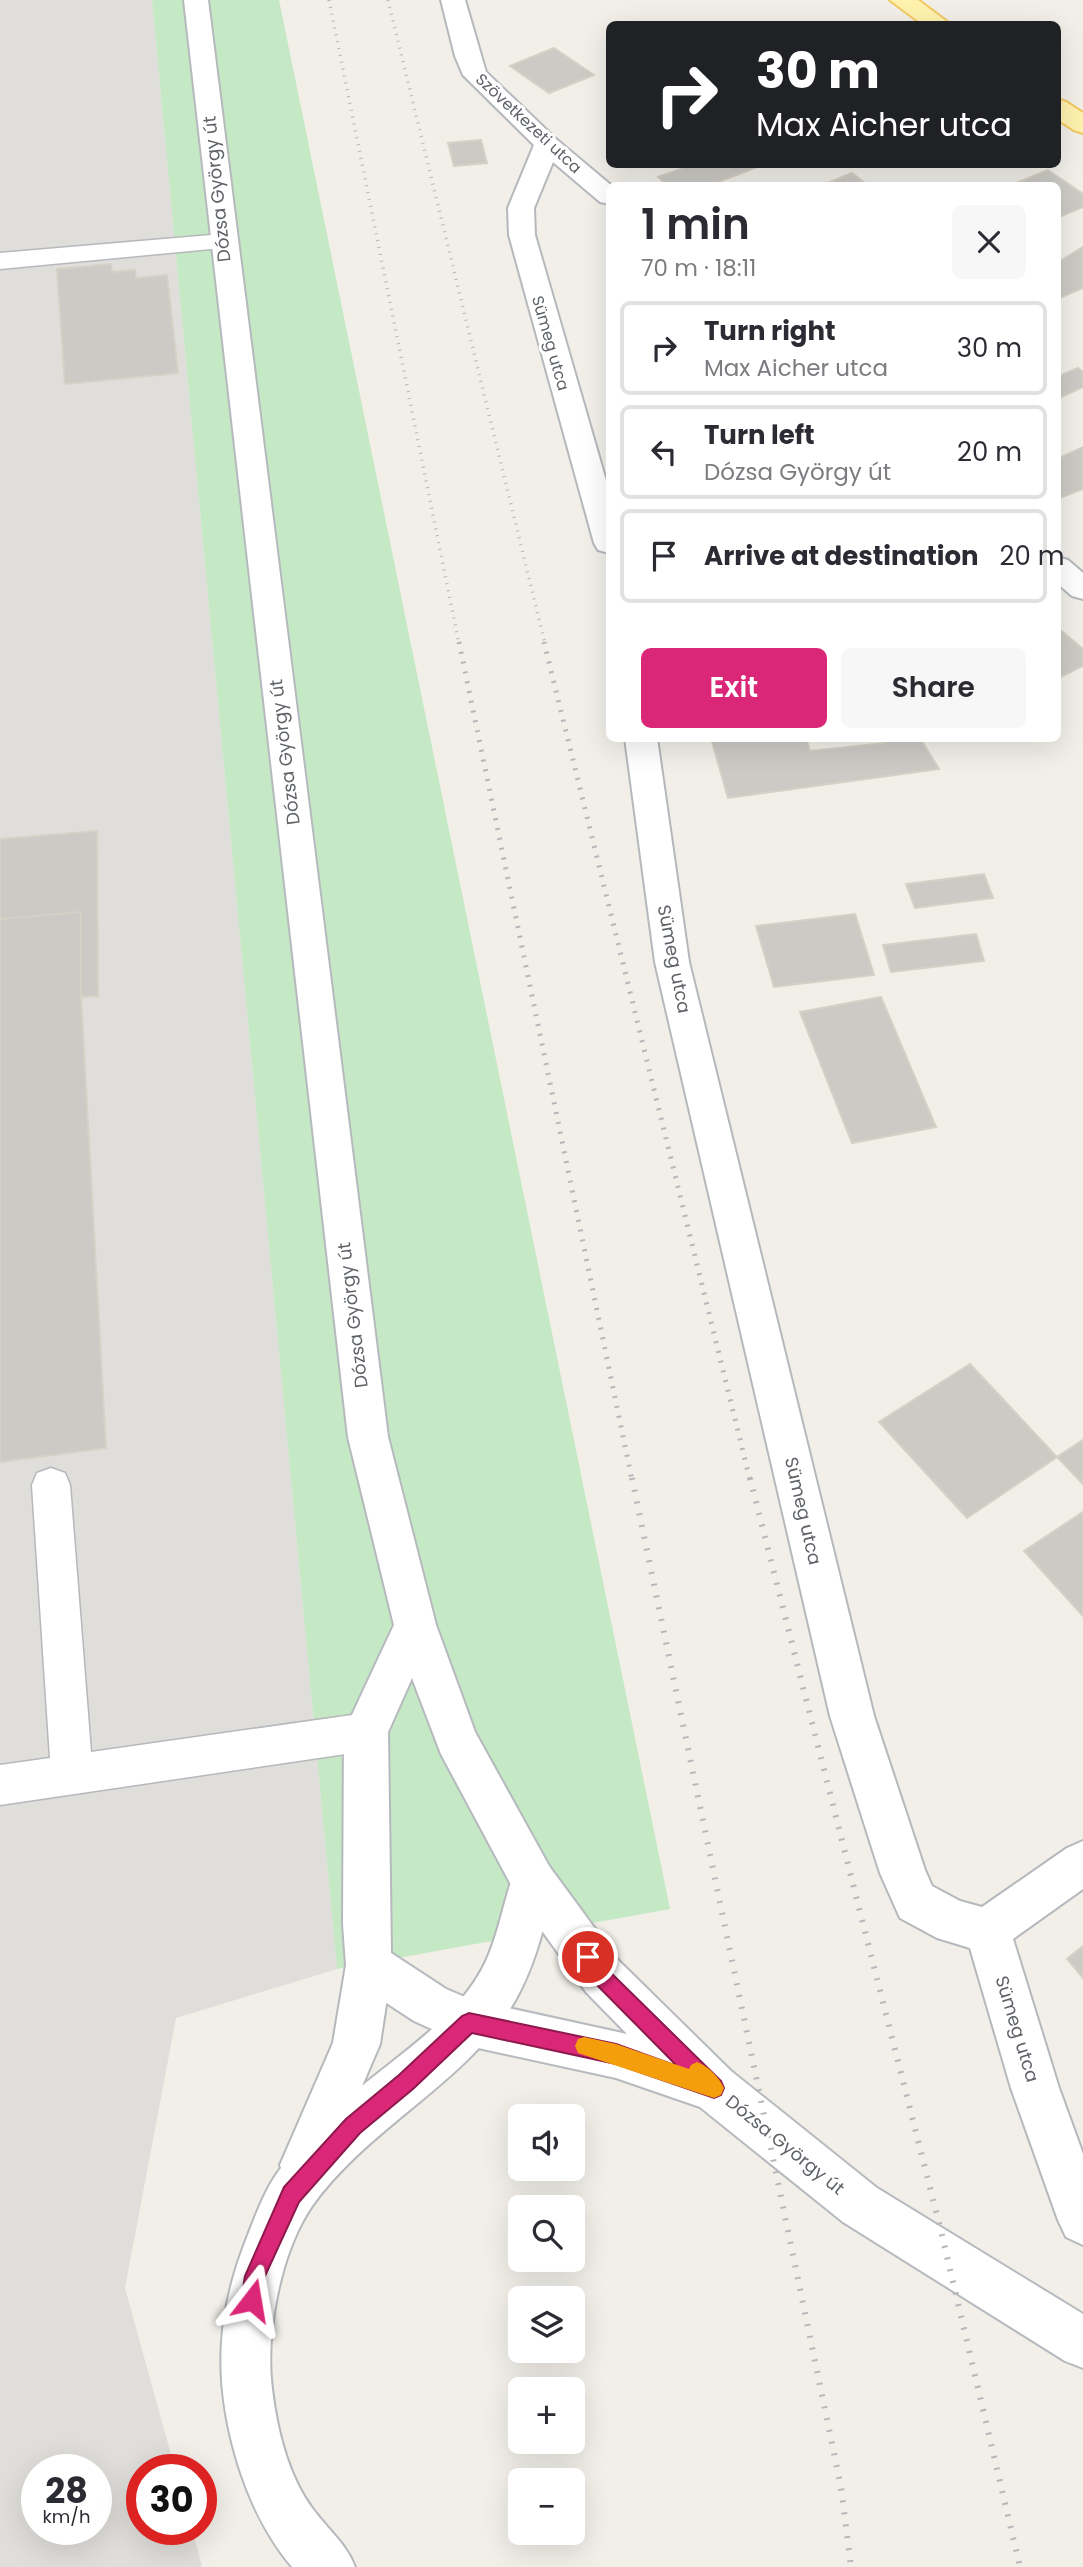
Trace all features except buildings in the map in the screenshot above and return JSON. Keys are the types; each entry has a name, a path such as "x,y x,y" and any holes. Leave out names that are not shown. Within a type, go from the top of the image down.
{"main road":[{"name":"Dózsa György út","path":"196,0 368,1437 415,1625 456,1740 533,1881 602,1976 714,2088 860,2205 1083,2343"},
{"name":"Szövetkezeti utca","path":"453,0 467,57 475,75 547,144 606,193"},
{"path":"902,0 933,21"},
{"path":"1061,110 1083,125"},
{"name":"Sümeg utca","path":"547,144 521,208 522,235 606,532"},
{"path":"1061,571 1083,589"},
{"name":"Sümeg utca","path":"642,742 672,962 852,1716 903,1873 916,1902 953,1922 987,1930 1035,2088 1083,2220"},
{"path":"330,2567 319,2560 280,2506 250,2422 244,2347 255,2276 356,2044 369,1965 366,1924 366,1731 415,1625"},
{"path":"987,1930 1083,1863"},
{"path":"291,2194 353,2126 406,2082 469,2023 492,1995 512,1958 533,1881"},
{"path":"369,1965 430,2005 469,2023 616,2054 714,2088"}],"lane":[{"path":"0,261 223,242"},
{"path":"51,1485 72,1775"},
{"path":"0,1785 366,1731"}],"shaded area":[{"path":"0,0 152,0 337,1969 176,2018 125,2288 171,2454 126,2454 126,2545 196,2545 202,2567 0,2567"}],"green space":[{"path":"152,0 279,0 670,1909 337,1969"}],"railway":[{"path":"329,0 459,644"},
{"path":"388,0 545,644"},
{"path":"459,642 632,1480"},
{"path":"544,642 750,1480"},
{"path":"632,1478 841,2487 851,2567"},
{"path":"750,1478 941,2231 1020,2567"}],"slow traffic":[{"path":"584,2046 616,2054 714,2088 697,2072"}],"route":[{"path":"252,2300 255,2276 291,2194 353,2126 406,2082 469,2023 616,2054 714,2088 602,1976 588,1957"}]}
